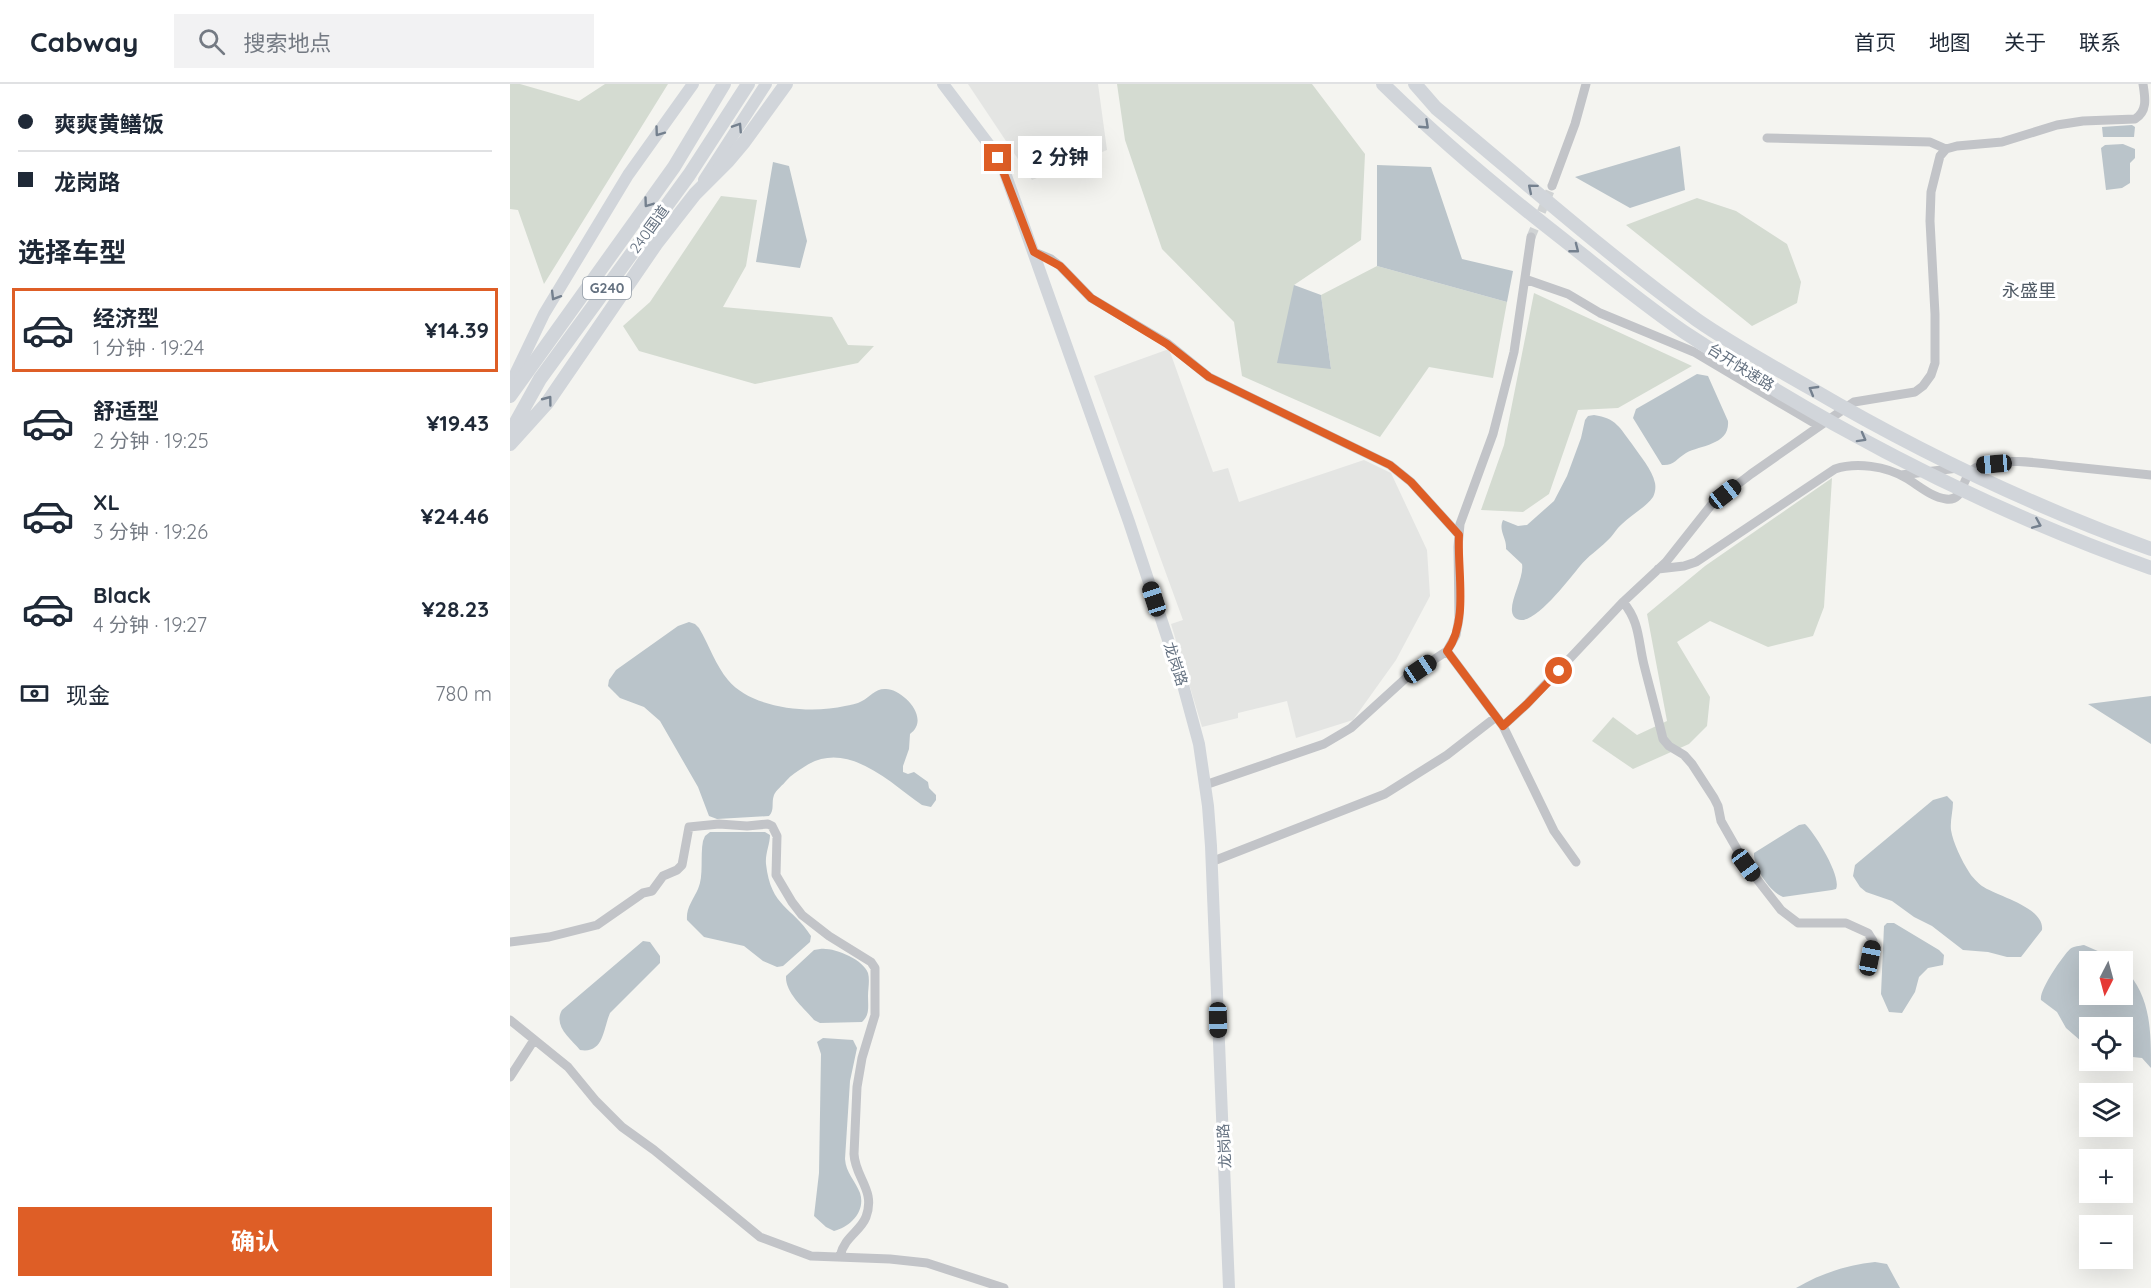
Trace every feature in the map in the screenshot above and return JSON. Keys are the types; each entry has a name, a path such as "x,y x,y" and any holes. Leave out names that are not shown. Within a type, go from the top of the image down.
{"highway":[{"name":"240国道","path":"510,396 674,167 724,84"},
{"name":"240国道","path":"510,433 540,379 708,145 748,84"},
{"path":"510,444 547,403 656,244 695,194 744,142 786,84"},
{"name":"台开快速路","path":"1383,84 1424,125 1496,187 1668,321 1773,388 1925,472 1966,492 2047,528 2151,568"},
{"name":"台开快速路","path":"1415,84 1436,108 1611,254 1699,321 1782,372 1924,451 2054,511 2151,549"}],"main road":[{"path":"510,385 544,314 628,176 693,84"},
{"path":"695,194 766,84"},
{"name":"龙岗路","path":"944,84 998,158 1034,252 1129,522 1183,685 1199,744 1205,785 1211,862 1229,1288"}],"street":[{"path":"1552,186 1575,124 1586,84"},
{"path":"1503,726 1658,569 1712,504 1751,474 1857,401 1915,392 1923,386 1931,375 1935,363 1931,192 1940,156 1946,149 1963,145 2002,142 2057,125 2139,118 2144,109 2143,84"},
{"path":"1767,138 1930,142 1946,149"},
{"path":"1205,785 1332,740 1351,728 1406,678 1447,651 1456,635 1459,618 1459,535 1464,511 1478,477 1500,409 1514,352 1531,237"},
{"path":"1034,252 1060,266 1091,298 1167,344 1209,377 1390,465 1411,482 1459,535"},
{"path":"1525,279 1568,294 1600,313 1694,352 1819,426"},
{"path":"1900,475 1982,465 2034,463 2151,475"},
{"path":"1658,569 1696,562 1835,469 1860,465 1879,468 1900,475 1934,495 1956,499 1968,474 1982,465"},
{"path":"1623,602 1636,621 1643,661 1663,739 1669,746 1688,758 1714,798 1721,821 1746,865 1767,895 1792,920 1807,924 1843,923 1868,933 1873,941 1870,958"},
{"path":"1447,651 1503,726 1554,831 1576,862"},
{"path":"1211,862 1385,794 1447,755 1496,717"},
{"path":"510,942 549,937 597,925 643,893 652,891 663,876 677,870 682,865 690,827 719,824 747,826 768,824 772,826 777,836 776,875 792,902 802,915 829,936 871,962 876,972 875,1015 862,1058 857,1087 854,1154 855,1163 867,1188 868,1204 865,1219 842,1246 840,1256"},
{"path":"510,1020 568,1067 596,1101 622,1127 654,1150 760,1237 804,1255 927,1263 1004,1288"},
{"path":"510,1077 534,1040"}],"shaded area":[{"path":"510,84 520,84 579,101 605,84 668,84 544,284 518,210 510,209"},
{"path":"968,84 1098,84 1107,150 1032,180"},
{"path":"1117,84 1312,84 1365,154 1361,240 1294,285 1331,369 1321,295 1377,266 1507,302 1493,378 1429,367 1380,437 1242,376 1234,322 1162,249 1125,140"},
{"path":"2132,125 2135,127 2134,137 2103,137 2102,127"},
{"path":"2123,144 2135,149 2135,158 2130,163 2130,183 2122,188 2106,190 2101,148 2105,145"},
{"path":"1680,146 1685,190 1630,208 1575,177"},
{"path":"773,162 789,166 807,241 800,268 756,262"},
{"path":"1377,165 1431,167 1462,259 1513,271 1507,302 1377,266"},
{"path":"721,196 757,200 746,266 723,307 832,317 848,345 874,346 858,363 755,384 639,351 623,326 650,302"},
{"path":"1697,198 1736,211 1787,244 1801,282 1797,303 1752,326 1626,225"},
{"path":"1294,285 1321,295 1331,369 1277,363"},
{"path":"1534,293 1692,366 1618,408 1578,410 1549,494 1523,512 1481,510 1504,445"},
{"path":"1169,349 1213,472 1228,468 1239,502 1364,460 1391,473 1427,550 1430,596 1396,660 1353,720 1296,738 1287,701 1238,713 1238,718 1202,727 1171,624 1183,620 1094,376"},
{"path":"1697,374 1708,376 1728,421 1727,429 1720,440 1686,453 1672,463 1662,465 1633,418 1636,409"},
{"path":"1594,415 1613,421 1624,433 1651,473 1655,485 1654,495 1583,562 1541,609 1524,620 1517,619 1512,609 1522,564 1506,549 1502,528 1503,520 1518,526 1527,525 1554,501 1567,476 1585,420 1588,416"},
{"path":"1832,478 1824,607 1813,636 1768,647 1710,621 1677,642 1710,697 1707,726 1689,744 1633,769 1592,741 1613,717 1637,735 1667,721 1647,614 1705,566"},
{"path":"689,622 699,628 728,680 738,690 766,703 799,709 831,708 858,703 882,689 892,690 904,697 914,708 918,721 916,728 910,734 903,772 908,774 914,772 928,782 929,788 936,795 936,800 931,807 922,805 881,775 866,767 851,760 836,757 820,759 790,777 775,793 769,816 717,819 709,816 698,787 660,721 644,707 620,698 608,686 616,670 678,626"},
{"path":"2151,696 2151,744 2088,704"},
{"path":"1947,796 1953,802 1951,830 1970,874 1982,886 2028,909 2041,922 2042,930 2021,957 1963,950 1932,926 1914,917 1892,901 1866,892 1853,876 1855,865 1933,800"},
{"path":"1805,824 1821,845 1835,875 1836,889 1783,897 1773,890 1763,878 1756,865 1754,853 1799,825"},
{"path":"710,832 765,832 770,835 766,864 772,890 811,936 810,942 783,966 777,967 763,961 744,946 704,937 687,920 689,908 700,884 703,841"},
{"path":"1887,923 1894,923 1944,955 1943,965 1928,968 1919,977 1915,992 1902,1013 1889,1012 1881,994 1884,926"},
{"path":"643,941 650,942 660,956 660,963 610,1013 598,1044 588,1050 580,1050 561,1027 562,1010"},
{"path":"2084,945 2098,951 2079,951 2079,1005 2133,1005 2133,980 2144,1001 2150,1027 2151,1068 2142,1058 2133,1057 2133,1017 2079,1017 2079,1039 2066,1028 2057,1012 2041,1000 2047,982 2066,953 2073,947"},
{"path":"826,949 854,959 868,973 868,1010 862,1022 820,1023 800,1005 789,988 786,976 814,950"},
{"path":"823,1038 853,1040 857,1048 850,1081 845,1159 860,1193 861,1206 851,1222 834,1231 814,1216 819,1173 821,1054 817,1042"},
{"path":"1875,1262 1887,1264 1900,1288 1796,1288 1834,1271"}],"tunnel":[{"path":"1531,237 1552,186"}],"district":[{"name":"永盛里","path":"2029,290"}],"route":[{"path":"998,158 1034,252 1051,259 1060,266 1091,298 1167,344 1209,377 1390,465 1411,482 1459,535 1459,618 1456,635 1447,651 1503,726 1559,671"}]}
